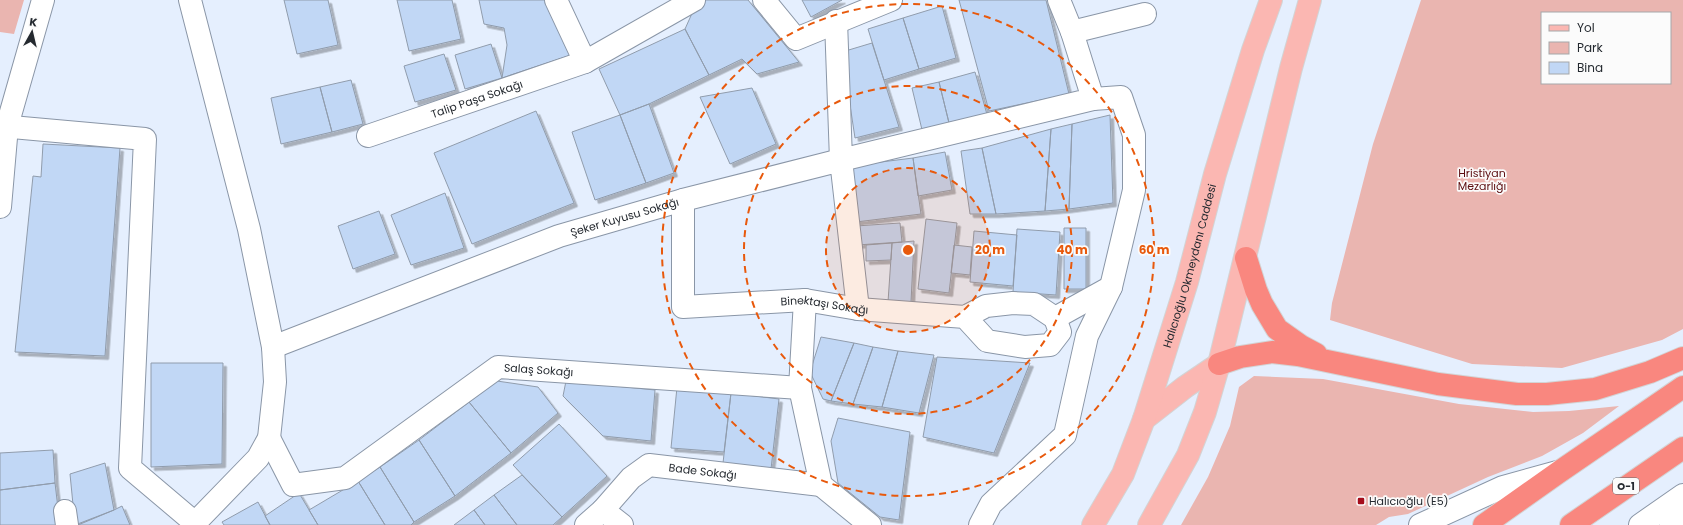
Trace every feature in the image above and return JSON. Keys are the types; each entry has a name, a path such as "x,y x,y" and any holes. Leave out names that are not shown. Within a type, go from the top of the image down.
{"highway":[{"path":"1246,258 1262,304 1277,329 1301,346 1337,364"},
{"path":"1219,364 1240,357 1272,352 1298,355 1438,384 1517,394 1547,394 1595,388 1650,372 1683,358"},
{"path":"1484,525 1683,387"},
{"name":"O-1","path":"1571,525 1683,448"}],"main road":[{"name":"Halıcıoğlu Okmeydanı Caddesi","path":"1092,525 1123,474 1144,419 1188,282 1220,159 1253,50 1270,0"},
{"path":"1149,525 1188,455 1205,412 1219,364 1291,68 1310,0"},
{"path":"1144,419 1185,387 1219,364"}],"street":[{"path":"0,207 4,126 44,0"},
{"path":"4,126 145,139 130,468 194,524 258,458 269,438 275,382 273,347 249,229 190,0"},
{"path":"556,0 585,62"},
{"name":"Talip Paşa Sokağı","path":"368,136 585,62 694,0"},
{"path":"764,0 796,39 836,21 891,0"},
{"path":"1059,0 1072,32 1093,99"},
{"path":"1072,32 1145,14"},
{"path":"836,21 841,160 858,309"},
{"name":"Şeker Kuyusu Sokağı","path":"273,347 559,236 683,200 841,160 1093,99 1120,97 1134,135 1134,190 1111,286"},
{"name":"Binektaşı Sokağı","path":"683,200 684,307 805,300 858,309 965,317"},
{"path":"1055,318 1111,286"},
{"path":"980,525 991,504 1065,434 1087,336 1111,286"},
{"path":"805,300 800,388 821,485 870,525"},
{"path":"1013,303 1034,304 1055,318 1060,332 1050,345 1025,347 987,341 965,317 986,306 1013,303"},
{"name":"Salaş Sokağı","path":"269,438 293,485 345,478 498,367 800,388"},
{"name":"Bade Sokağı","path":"586,525 603,510 631,478 649,465 821,485"},
{"path":"1420,525 1502,487 1559,472"},
{"path":"1640,525 1683,495"},
{"path":"603,510 622,525"},
{"path":"1671,525 1683,517"}],"green space":[{"path":"0,0 24,0 14,34 0,32"},
{"name":"Hristiyan Mezarlığı","path":"1421,0 1683,0 1683,329 1662,340 1562,368 1472,364 1330,320 1332,303 1373,144"},
{"path":"1254,376 1323,379 1459,404 1533,412 1569,411 1619,406 1583,433 1542,456 1488,477 1408,514 1389,517 1376,525 1181,525 1208,477 1230,426 1239,387"}],"building":[{"path":"284,0 328,0 338,45 297,54"},
{"path":"397,0 452,0 461,39 409,51"},
{"path":"479,0 550,0 580,52 502,78 507,45 504,28 484,24"},
{"path":"698,0 748,0 799,62 757,74 742,59 709,75 685,29"},
{"path":"802,0 842,0 811,17"},
{"path":"959,0 1046,0 1069,94 989,111"},
{"path":"942,6 956,58 919,69 903,18"},
{"path":"903,18 919,69 884,80 868,29"},
{"path":"685,29 709,75 649,104 620,115 599,69"},
{"path":"872,43 899,127 855,138 842,52"},
{"path":"491,44 502,78 465,89 455,55"},
{"path":"444,54 456,90 415,102 404,66"},
{"path":"975,72 988,118 950,127 939,82"},
{"path":"351,80 363,124 332,132 320,87"},
{"path":"939,82 950,127 923,134 912,88"},
{"path":"320,87 332,132 281,144 271,98"},
{"path":"752,88 776,144 730,164 700,97"},
{"path":"649,104 674,173 646,183 620,115"},
{"path":"536,111 574,203 472,244 434,153"},
{"path":"620,115 646,183 595,200 572,132"},
{"path":"1110,115 1113,203 1069,209 1072,124"},
{"path":"1072,124 1069,209 1045,211 1051,129"},
{"path":"1051,129 1045,211 996,214 982,148"},
{"path":"43,144 120,148 105,356 15,352 33,176 41,177"},
{"path":"982,148 996,214 970,214 961,151"},
{"path":"945,152 952,190 918,196 913,158"},
{"path":"913,158 921,214 856,222 849,166"},
{"path":"445,193 464,248 411,265 391,215"},
{"path":"379,211 395,254 353,269 338,226"},
{"path":"926,219 957,223 949,293 918,289"},
{"path":"900,223 902,242 857,245 856,226"},
{"path":"1064,228 1086,228 1086,289 1064,289"},
{"path":"1017,229 1060,232 1056,295 1013,292"},
{"path":"974,231 1017,235 1013,286 970,282"},
{"path":"914,241 911,302 888,302 892,243"},
{"path":"892,243 891,260 866,261 866,245"},
{"path":"954,245 972,247 970,275 951,273"},
{"path":"821,337 854,343 831,401 823,399 810,372"},
{"path":"854,343 873,347 853,404 831,401"},
{"path":"873,347 898,351 882,407 853,404"},
{"path":"898,351 934,355 919,413 882,407"},
{"path":"937,357 1030,363 994,453 923,437"},
{"path":"151,363 223,363 222,464 151,467"},
{"path":"497,381 538,387 558,413 511,453 469,402"},
{"path":"566,381 655,390 651,441 603,436 563,396"},
{"path":"677,387 731,393 724,452 671,448"},
{"path":"731,393 779,399 771,469 723,463"},
{"path":"469,402 511,453 455,496 419,440"},
{"path":"838,418 910,432 899,520 880,517 838,483 831,441"},
{"path":"559,424 607,476 562,517 513,465"},
{"path":"419,440 455,496 414,522 380,467"},
{"path":"53,450 55,483 0,490 0,453"},
{"path":"105,463 114,510 75,525 70,474"},
{"path":"380,467 414,522 411,525 385,525 358,481"},
{"path":"522,475 562,517 553,525 517,525 494,495"},
{"path":"358,481 385,525 318,525 309,510"},
{"path":"55,483 60,525 0,525 0,490"},
{"path":"299,493 318,525 270,525 265,516"},
{"path":"494,495 517,525 485,525 474,510"},
{"path":"258,502 270,525 224,525 222,522"},
{"path":"122,506 130,525 78,525 114,510"},
{"path":"474,510 485,525 454,525"}],"place":[{"name":"Halıcıoğlu (E5)","path":"1361,501"}]}
